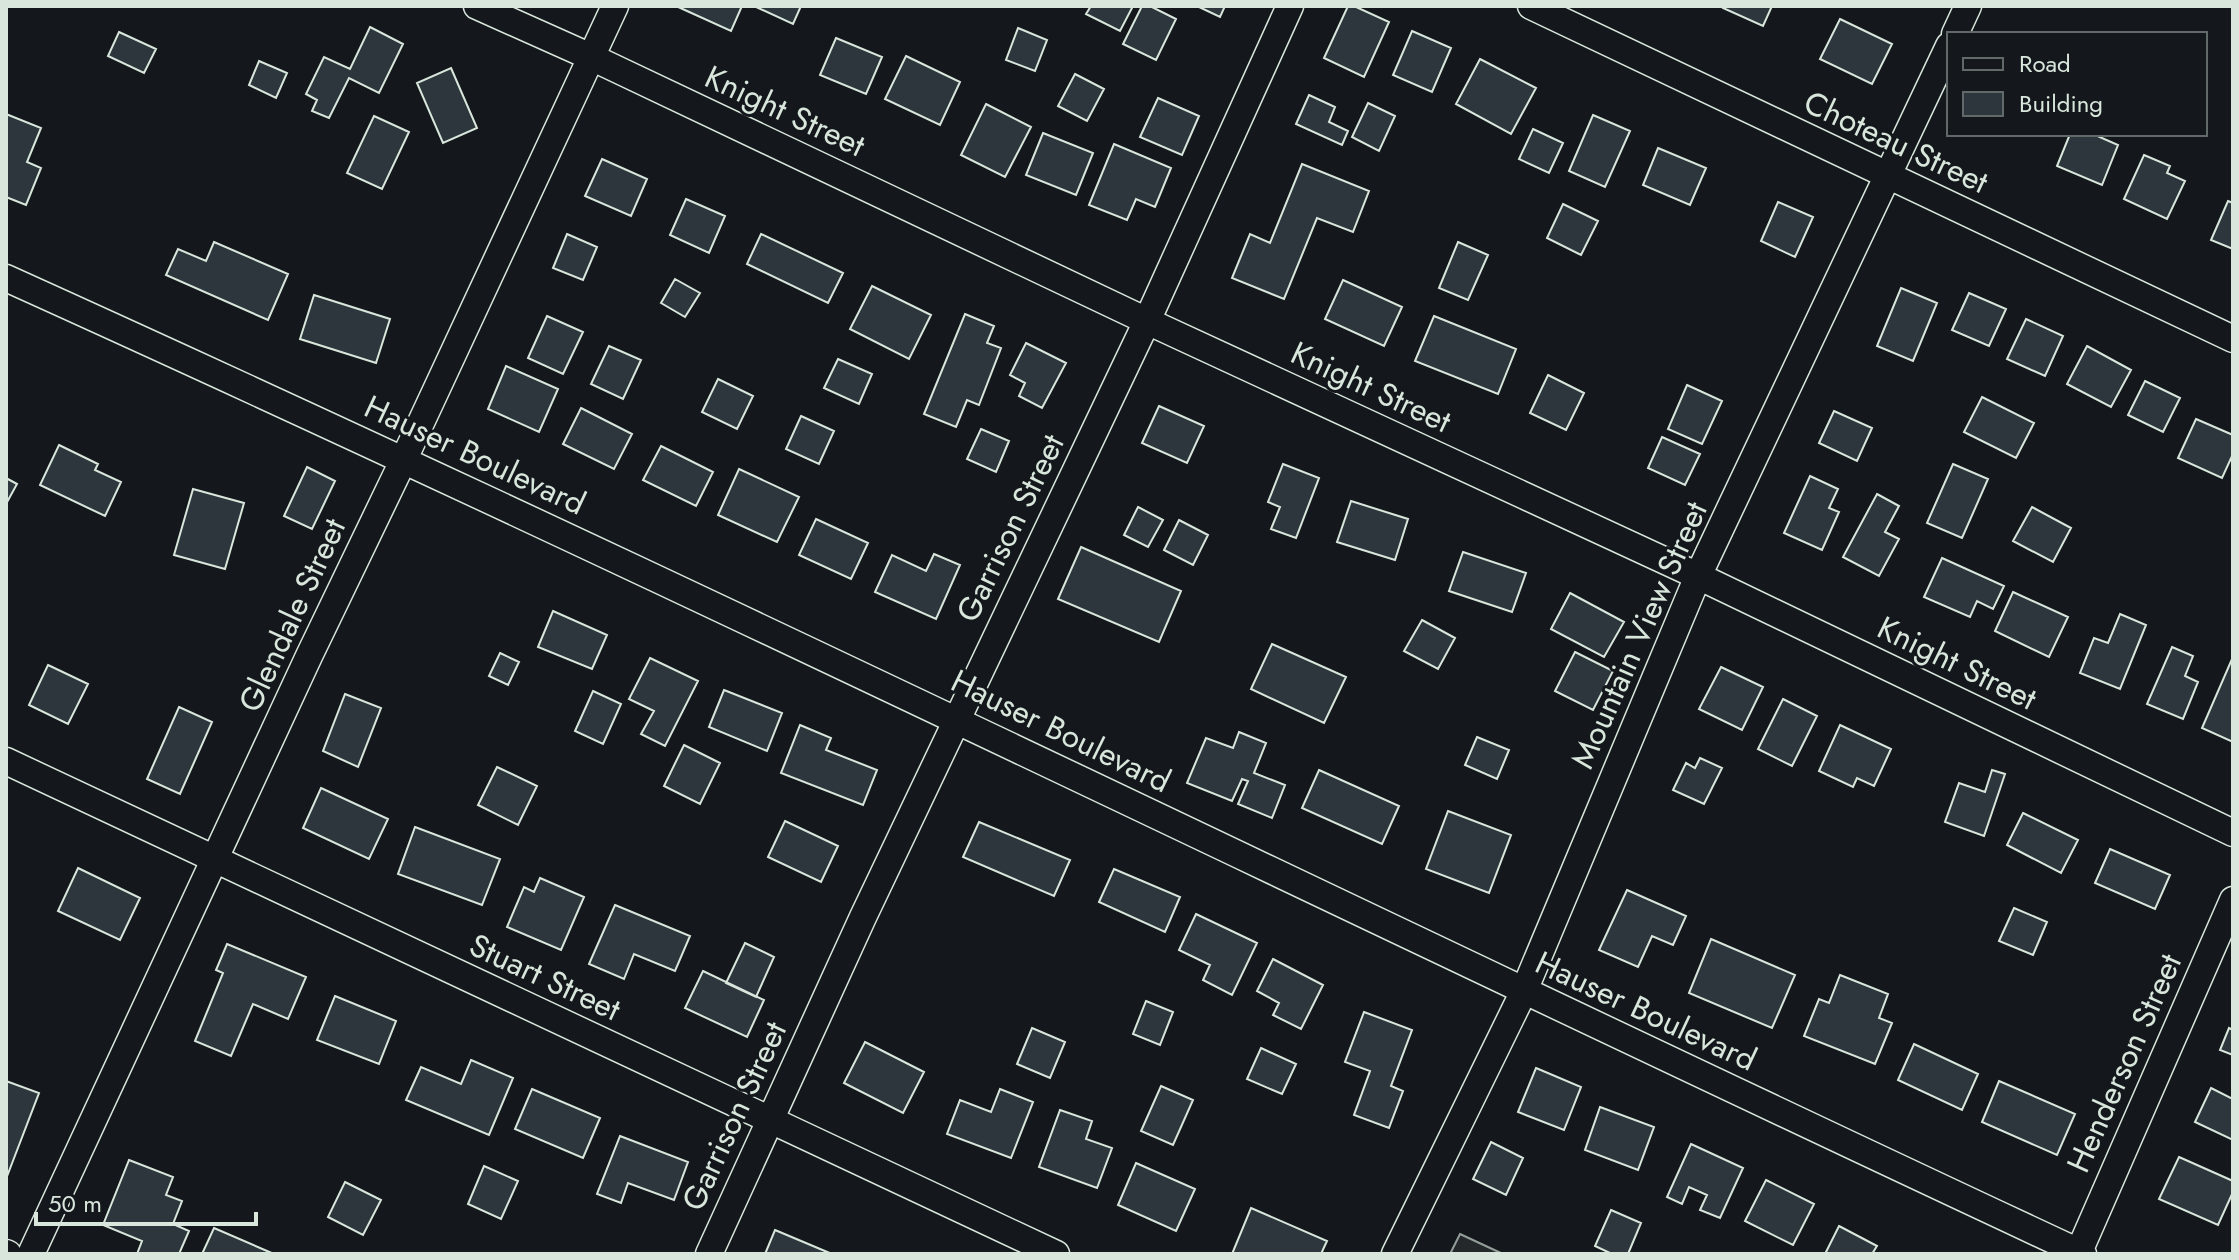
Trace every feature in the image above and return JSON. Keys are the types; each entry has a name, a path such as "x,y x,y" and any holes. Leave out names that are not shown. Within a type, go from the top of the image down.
{"street":[{"name":"Knight Street","path":"477,6 1698,576 2233,833"},
{"name":"Glendale Street","path":"31,1254 615,6"},
{"name":"Garrison Street","path":"709,1254 956,719 1147,321 1290,6"},
{"name":"Choteau Street","path":"1531,6 2233,339"},
{"path":"1956,32 1968,6"},
{"name":"Mountain View Street","path":"1395,1254 1524,991 1698,576 1947,50"},
{"name":"Hauser Boulevard","path":"6,278 404,459 2080,1253"},
{"name":"Stuart Street","path":"6,761 1056,1254"},
{"name":"Henderson Street","path":"2080,1253 2233,900"}],"shaded area":[{"path":"1460,1234 1503,1254 1450,1254"}],"building":[{"path":"676,6 742,6 731,31"},
{"path":"754,6 801,6 793,24"},
{"path":"1091,6 1133,6 1120,31 1086,14"},
{"path":"1142,6 1150,6 1176,19 1156,60 1123,44"},
{"path":"1197,6 1225,6 1220,17"},
{"path":"1348,6 1389,22 1364,77 1324,58"},
{"path":"1724,6 1772,6 1763,26"},
{"path":"1840,19 1892,44 1872,84 1820,59"},
{"path":"370,27 403,44 379,93 349,78 329,118 312,111 317,100 306,94 324,57 350,69"},
{"path":"1018,28 1047,40 1035,71 1006,60"},
{"path":"1412,31 1451,48 1432,92 1393,75"},
{"path":"119,32 156,49 144,73 108,56"},
{"path":"836,38 882,57 866,94 820,75"},
{"path":"906,56 960,82 940,125 885,99"},
{"path":"1480,59 1536,88 1511,134 1456,104"},
{"path":"259,61 287,73 276,98 249,85"},
{"path":"451,68 477,128 443,143 417,83"},
{"path":"1075,74 1104,89 1087,121 1058,106"},
{"path":"1309,95 1335,107 1329,122 1348,131 1342,145 1296,124"},
{"path":"1158,98 1199,116 1182,155 1140,137"},
{"path":"1368,103 1395,116 1379,151 1352,137"},
{"path":"986,104 1031,127 1005,177 961,155"},
{"path":"6,114 41,128 27,162 41,168 26,205 6,197"},
{"path":"1593,115 1630,131 1605,187 1569,171"},
{"path":"374,116 409,132 382,189 347,173"},
{"path":"1533,129 1563,143 1549,173 1519,159"},
{"path":"1043,133 1093,153 1076,195 1026,175"},
{"path":"2069,136 2098,136 2118,145 2102,185 2057,166"},
{"path":"1114,144 1171,168 1155,207 1136,199 1127,220 1089,205"},
{"path":"1658,148 1706,168 1690,205 1643,185"},
{"path":"2144,155 2170,166 2167,173 2185,181 2167,219 2124,199"},
{"path":"602,159 647,179 631,216 585,196"},
{"path":"1302,164 1369,191 1353,232 1317,218 1284,299 1232,278 1250,234 1270,243"},
{"path":"686,199 725,216 709,253 670,235"},
{"path":"2228,201 2233,203 2233,249 2211,240"},
{"path":"1778,202 1813,217 1795,257 1761,241"},
{"path":"1563,204 1598,221 1581,255 1547,238"},
{"path":"567,234 597,247 583,280 553,268"},
{"path":"761,234 843,273 828,303 747,264"},
{"path":"214,242 288,274 268,320 166,275 178,249 206,261"},
{"path":"1458,242 1488,255 1468,300 1439,288"},
{"path":"675,279 700,293 685,317 661,303"},
{"path":"1343,280 1402,307 1384,346 1325,319"},
{"path":"872,286 931,315 909,359 850,329"},
{"path":"1901,288 1937,303 1913,361 1877,346"},
{"path":"1969,293 2006,309 1989,346 1952,330"},
{"path":"314,295 390,319 376,363 300,339"},
{"path":"965,314 994,326 987,343 1001,348 979,405 967,400 956,427 924,414"},
{"path":"547,316 583,332 563,374 528,358"},
{"path":"1434,316 1516,349 1498,394 1415,361"},
{"path":"2026,319 2063,336 2045,376 2007,359"},
{"path":"1026,343 1066,363 1042,408 1019,396 1025,383 1010,375"},
{"path":"609,346 641,360 623,399 591,384"},
{"path":"2087,346 2131,370 2111,407 2067,384"},
{"path":"838,359 872,374 859,404 824,388"},
{"path":"506,366 558,389 539,432 488,409"},
{"path":"1548,375 1584,393 1566,430 1530,413"},
{"path":"718,379 753,396 737,429 702,412"},
{"path":"2145,381 2180,398 2163,432 2128,415"},
{"path":"1687,385 1722,401 1702,444 1668,429"},
{"path":"1982,397 2034,423 2016,458 1964,432"},
{"path":"1159,406 1204,426 1187,463 1142,443"},
{"path":"581,408 632,434 614,469 563,444"},
{"path":"1834,411 1872,428 1857,461 1819,443"},
{"path":"801,416 834,431 819,464 786,449"},
{"path":"2196,419 2233,435 2233,454 2222,478 2178,458"},
{"path":"981,429 1009,441 996,472 967,459"},
{"path":"1662,437 1700,454 1685,485 1648,468"},
{"path":"59,445 98,464 95,470 121,482 105,516 40,485"},
{"path":"661,446 713,472 696,506 643,480"},
{"path":"1283,464 1319,478 1296,538 1271,529 1280,507 1268,502"},
{"path":"1953,464 1988,479 1962,538 1927,523"},
{"path":"307,467 335,481 312,529 284,516"},
{"path":"739,469 799,497 777,542 718,515"},
{"path":"1810,476 1838,489 1829,508 1839,512 1822,550 1784,533"},
{"path":"6,478 17,484 6,504"},
{"path":"193,489 244,503 225,569 174,555"},
{"path":"1877,494 1899,506 1885,532 1899,539 1879,576 1843,557"},
{"path":"1351,501 1408,519 1395,560 1337,542"},
{"path":"1138,507 1163,520 1148,547 1124,535"},
{"path":"2032,507 2071,528 2053,562 2013,541"},
{"path":"816,519 868,543 851,579 799,555"},
{"path":"1179,520 1208,535 1193,565 1164,550"},
{"path":"1081,547 1181,591 1159,642 1058,599"},
{"path":"1463,552 1526,573 1512,612 1449,591"},
{"path":"934,554 960,565 936,619 875,592 892,555 926,571"},
{"path":"1942,558 2004,586 1993,609 1977,601 1970,617 1924,597"},
{"path":"2013,592 2068,617 2049,657 1995,631"},
{"path":"1570,593 1624,622 1604,657 1551,629"},
{"path":"553,611 607,635 592,669 538,647"},
{"path":"2120,614 2146,625 2120,689 2080,673 2094,638 2108,643"},
{"path":"1422,620 1455,638 1438,669 1404,651"},
{"path":"1272,644 1346,677 1324,723 1251,689"},
{"path":"2172,647 2193,656 2185,676 2198,682 2183,719 2147,704"},
{"path":"1575,652 1613,671 1593,710 1555,691"},
{"path":"500,653 519,662 508,685 489,676"},
{"path":"650,658 698,681 665,746 641,734 654,711 629,699"},
{"path":"2233,659 2233,742 2202,728"},
{"path":"48,665 88,684 68,724 29,705"},
{"path":"1721,667 1763,687 1742,730 1699,709"},
{"path":"724,690 782,713 767,751 709,727"},
{"path":"593,691 621,704 603,744 575,731"},
{"path":"345,694 381,708 358,767 323,751"},
{"path":"1783,699 1817,716 1792,766 1758,749"},
{"path":"179,707 212,722 180,794 147,779"},
{"path":"800,725 831,738 826,750 877,770 863,805 781,773"},
{"path":"1840,725 1891,749 1874,786 1857,778 1853,787 1819,771"},
{"path":"1239,732 1266,743 1254,773 1285,785 1272,818 1238,804 1248,781 1242,779 1232,801 1187,783 1206,738 1233,748"},
{"path":"1477,737 1509,750 1497,779 1465,765"},
{"path":"684,745 720,763 700,804 664,786"},
{"path":"1700,758 1722,768 1704,804 1673,790 1686,763 1695,768"},
{"path":"497,767 537,786 518,825 478,805"},
{"path":"1319,770 1399,806 1382,844 1302,808"},
{"path":"1992,770 2005,774 1984,836 1945,822 1959,783 1985,792"},
{"path":"321,788 388,819 369,859 303,828"},
{"path":"1448,811 1511,835 1489,893 1426,869"},
{"path":"2023,813 2078,840 2061,873 2007,845"},
{"path":"785,821 838,846 821,882 768,857"},
{"path":"979,822 1070,860 1054,896 963,857"},
{"path":"415,827 500,859 482,905 398,874"},
{"path":"2110,849 2170,875 2155,909 2095,883"},
{"path":"78,868 140,898 120,940 58,911"},
{"path":"1114,869 1180,897 1165,932 1099,902"},
{"path":"540,878 584,897 561,950 507,927 524,887 534,892"},
{"path":"1627,890 1686,916 1673,945 1652,936 1638,967 1599,950"},
{"path":"615,905 690,936 675,971 634,954 624,979 589,964"},
{"path":"2014,908 2047,922 2033,955 1999,941"},
{"path":"1196,914 1257,943 1232,995 1203,980 1210,965 1179,950"},
{"path":"1711,939 1795,975 1772,1028 1689,993"},
{"path":"745,943 774,957 756,997 726,983"},
{"path":"227,944 306,977 288,1019 253,1004 231,1056 195,1041 223,973 216,970"},
{"path":"1273,959 1323,985 1301,1029 1273,1015 1279,1003 1257,991"},
{"path":"703,971 764,1000 747,1037 685,1008"},
{"path":"1840,975 1888,994 1879,1018 1892,1023 1875,1064 1804,1036 1819,999 1829,1003"},
{"path":"335,996 396,1021 379,1064 317,1040"},
{"path":"1146,1001 1173,1012 1160,1045 1133,1034"},
{"path":"1364,1012 1412,1030 1391,1086 1403,1091 1389,1128 1354,1115 1370,1071 1345,1062"},
{"path":"1032,1028 1065,1042 1050,1078 1017,1064"},
{"path":"2229,1028 2233,1030 2233,1055 2220,1050"},
{"path":"865,1042 924,1072 903,1113 844,1083"},
{"path":"1914,1044 1978,1074 1962,1110 1898,1080"},
{"path":"1261,1048 1296,1064 1282,1094 1247,1079"},
{"path":"471,1060 513,1078 489,1135 406,1100 421,1067 461,1084"},
{"path":"1536,1068 1581,1087 1564,1130 1518,1112"},
{"path":"6,1081 39,1093 6,1179"},
{"path":"1999,1081 2075,1114 2057,1155 1982,1122"},
{"path":"1161,1086 1193,1100 1173,1145 1141,1131"},
{"path":"2211,1088 2233,1099 2233,1140 2195,1122"},
{"path":"532,1089 600,1118 583,1158 515,1129"},
{"path":"1000,1089 1033,1102 1011,1158 947,1134 960,1100 991,1112"},
{"path":"1600,1107 1654,1127 1638,1170 1585,1150"},
{"path":"1060,1110 1092,1121 1086,1139 1112,1148 1097,1188 1039,1167"},
{"path":"620,1136 688,1162 674,1200 628,1183 621,1203 597,1194"},
{"path":"1491,1142 1523,1158 1506,1195 1473,1179"},
{"path":"1691,1144 1743,1168 1720,1218 1700,1210 1707,1195 1689,1187 1682,1204 1667,1197"},
{"path":"2179,1157 2233,1181 2233,1192 2218,1225 2159,1199"},
{"path":"129,1160 173,1177 166,1195 182,1201 173,1224 189,1231 179,1254 137,1254 142,1241 103,1225"},
{"path":"1136,1163 1195,1189 1176,1231 1118,1205"},
{"path":"484,1166 518,1181 501,1219 468,1204"},
{"path":"1766,1180 1814,1204 1793,1245 1745,1221"},
{"path":"345,1182 381,1200 363,1235 328,1217"},
{"path":"1251,1208 1327,1241 1321,1254 1232,1254"},
{"path":"1611,1210 1641,1223 1628,1254 1612,1254 1595,1246"},
{"path":"1839,1226 1877,1246 1872,1254 1825,1254"},
{"path":"214,1228 274,1254 202,1254"},
{"path":"775,1230 832,1254 765,1254"}]}
